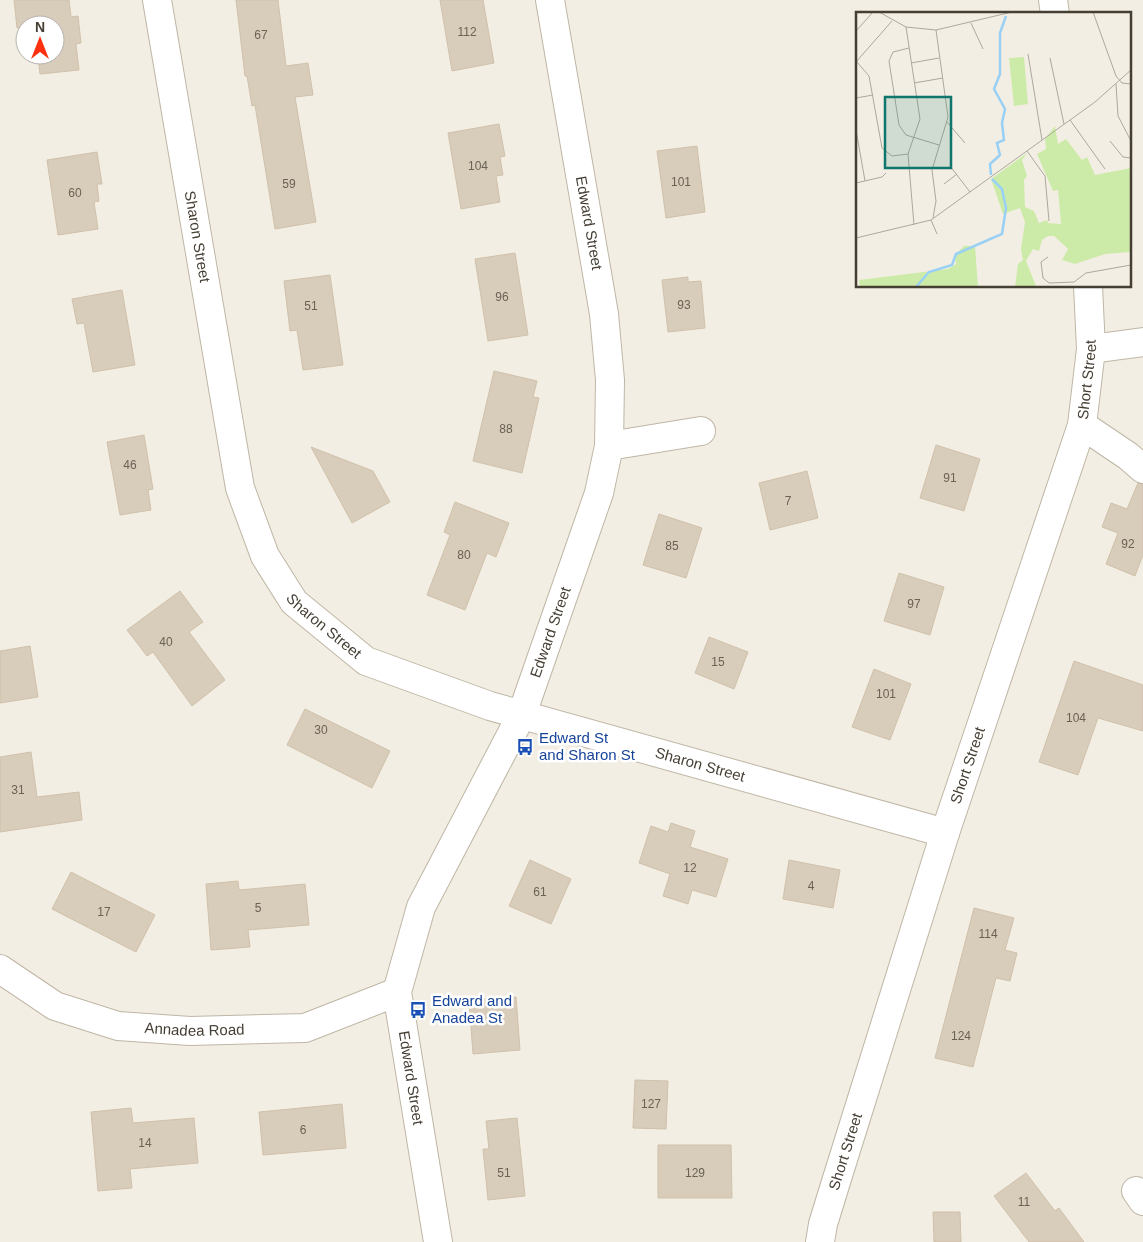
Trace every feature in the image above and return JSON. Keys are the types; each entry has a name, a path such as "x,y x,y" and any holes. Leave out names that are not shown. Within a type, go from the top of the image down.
{"street":[{"name":"Sharon Street","path":"157,0 240,488 265,556 294,602 366,661 490,706 945,833"},
{"name":"Edward Street","path":"438,1242 397,992 421,907 522,714 599,493 609,446 610,380 604,314 550,0"},
{"name":"Short Street","path":"820,1242 832,1193 945,833 1082,426 1091,348 1088,288"},
{"path":"1091,348 1143,342"},
{"path":"1082,426 1128,456 1143,469"},
{"path":"609,446 702,431"},
{"name":"Annadea Road","path":"0,969 55,1006 118,1026 190,1031 305,1028 397,992"}],"building":[{"path":"14,0 69,0 71,17 78,16 81,43 76,44 79,70 40,74 39,65 65,65 65,15 16,15"},
{"path":"236,0 278,0 286,66 308,63 313,95 295,97 316,222 275,229 255,105 252,106 247,76 245,76"},
{"path":"440,0 483,0 494,63 452,71"},
{"path":"499,124 505,156 500,157 503,175 496,176 500,202 461,209 448,133"},
{"path":"697,146 705,212 666,218 657,151"},
{"path":"97,152 102,184 97,184 99,201 94,202 98,229 58,235 47,160"},
{"path":"515,253 528,335 488,341 475,259"},
{"path":"330,275 343,365 303,370 297,330 290,331 284,281"},
{"path":"688,277 688,282 701,281 705,328 668,332 662,280"},
{"path":"122,290 135,365 93,372 84,323 77,324 72,299"},
{"path":"494,371 537,381 533,397 539,398 522,473 473,461"},
{"path":"144,435 153,489 148,490 151,510 120,515 107,442"},
{"path":"936,445 980,459 964,511 920,498"},
{"path":"311,447 373,471 390,502 352,523"},
{"path":"807,471 818,518 770,530 759,483"},
{"path":"1138,483 1143,484 1143,555 1135,576 1106,564 1118,533 1102,527 1111,503 1127,509"},
{"path":"455,502 509,523 496,557 487,553 465,610 427,595 450,535 444,532"},
{"path":"659,514 702,528 686,578 643,565"},
{"path":"899,573 944,587 930,635 884,621"},
{"path":"180,591 203,622 189,632 225,680 192,706 153,652 147,656 127,630"},
{"path":"709,637 748,652 734,689 695,673"},
{"path":"30,646 38,697 0,703 0,651"},
{"path":"1074,661 1143,685 1143,731 1098,718 1078,775 1039,762"},
{"path":"874,669 911,684 890,740 852,727"},
{"path":"305,709 390,751 372,788 287,745"},
{"path":"31,752 37,797 79,792 82,820 0,832 0,757"},
{"path":"671,823 695,831 690,847 728,859 716,897 692,890 688,904 663,896 670,874 639,863 651,826 668,832"},
{"path":"530,860 571,879 551,924 509,906"},
{"path":"789,860 840,870 833,908 783,899"},
{"path":"71,872 155,915 136,952 52,909"},
{"path":"238,881 239,890 305,884 309,925 248,930 250,947 211,950 206,884"},
{"path":"974,908 1014,918 1005,950 1017,953 1010,981 996,978 973,1067 935,1058"},
{"path":"516,997 520,1050 473,1054 469,1000"},
{"path":"635,1080 668,1081 666,1129 633,1128"},
{"path":"342,1104 346,1148 263,1155 259,1112"},
{"path":"131,1108 133,1123 194,1118 198,1163 130,1169 132,1188 98,1191 91,1112"},
{"path":"517,1118 525,1196 488,1200 483,1149 489,1149 486,1121"},
{"path":"658,1145 731,1145 732,1198 658,1198"},
{"path":"1026,1173 1055,1211 1059,1208 1084,1242 1029,1242 994,1196"},
{"path":"933,1212 960,1212 961,1242 934,1242"}],"place":[{"name":"Edward St and Sharon St","path":"525,747"},
{"name":"Edward and Anadea St","path":"418,1010"}]}
